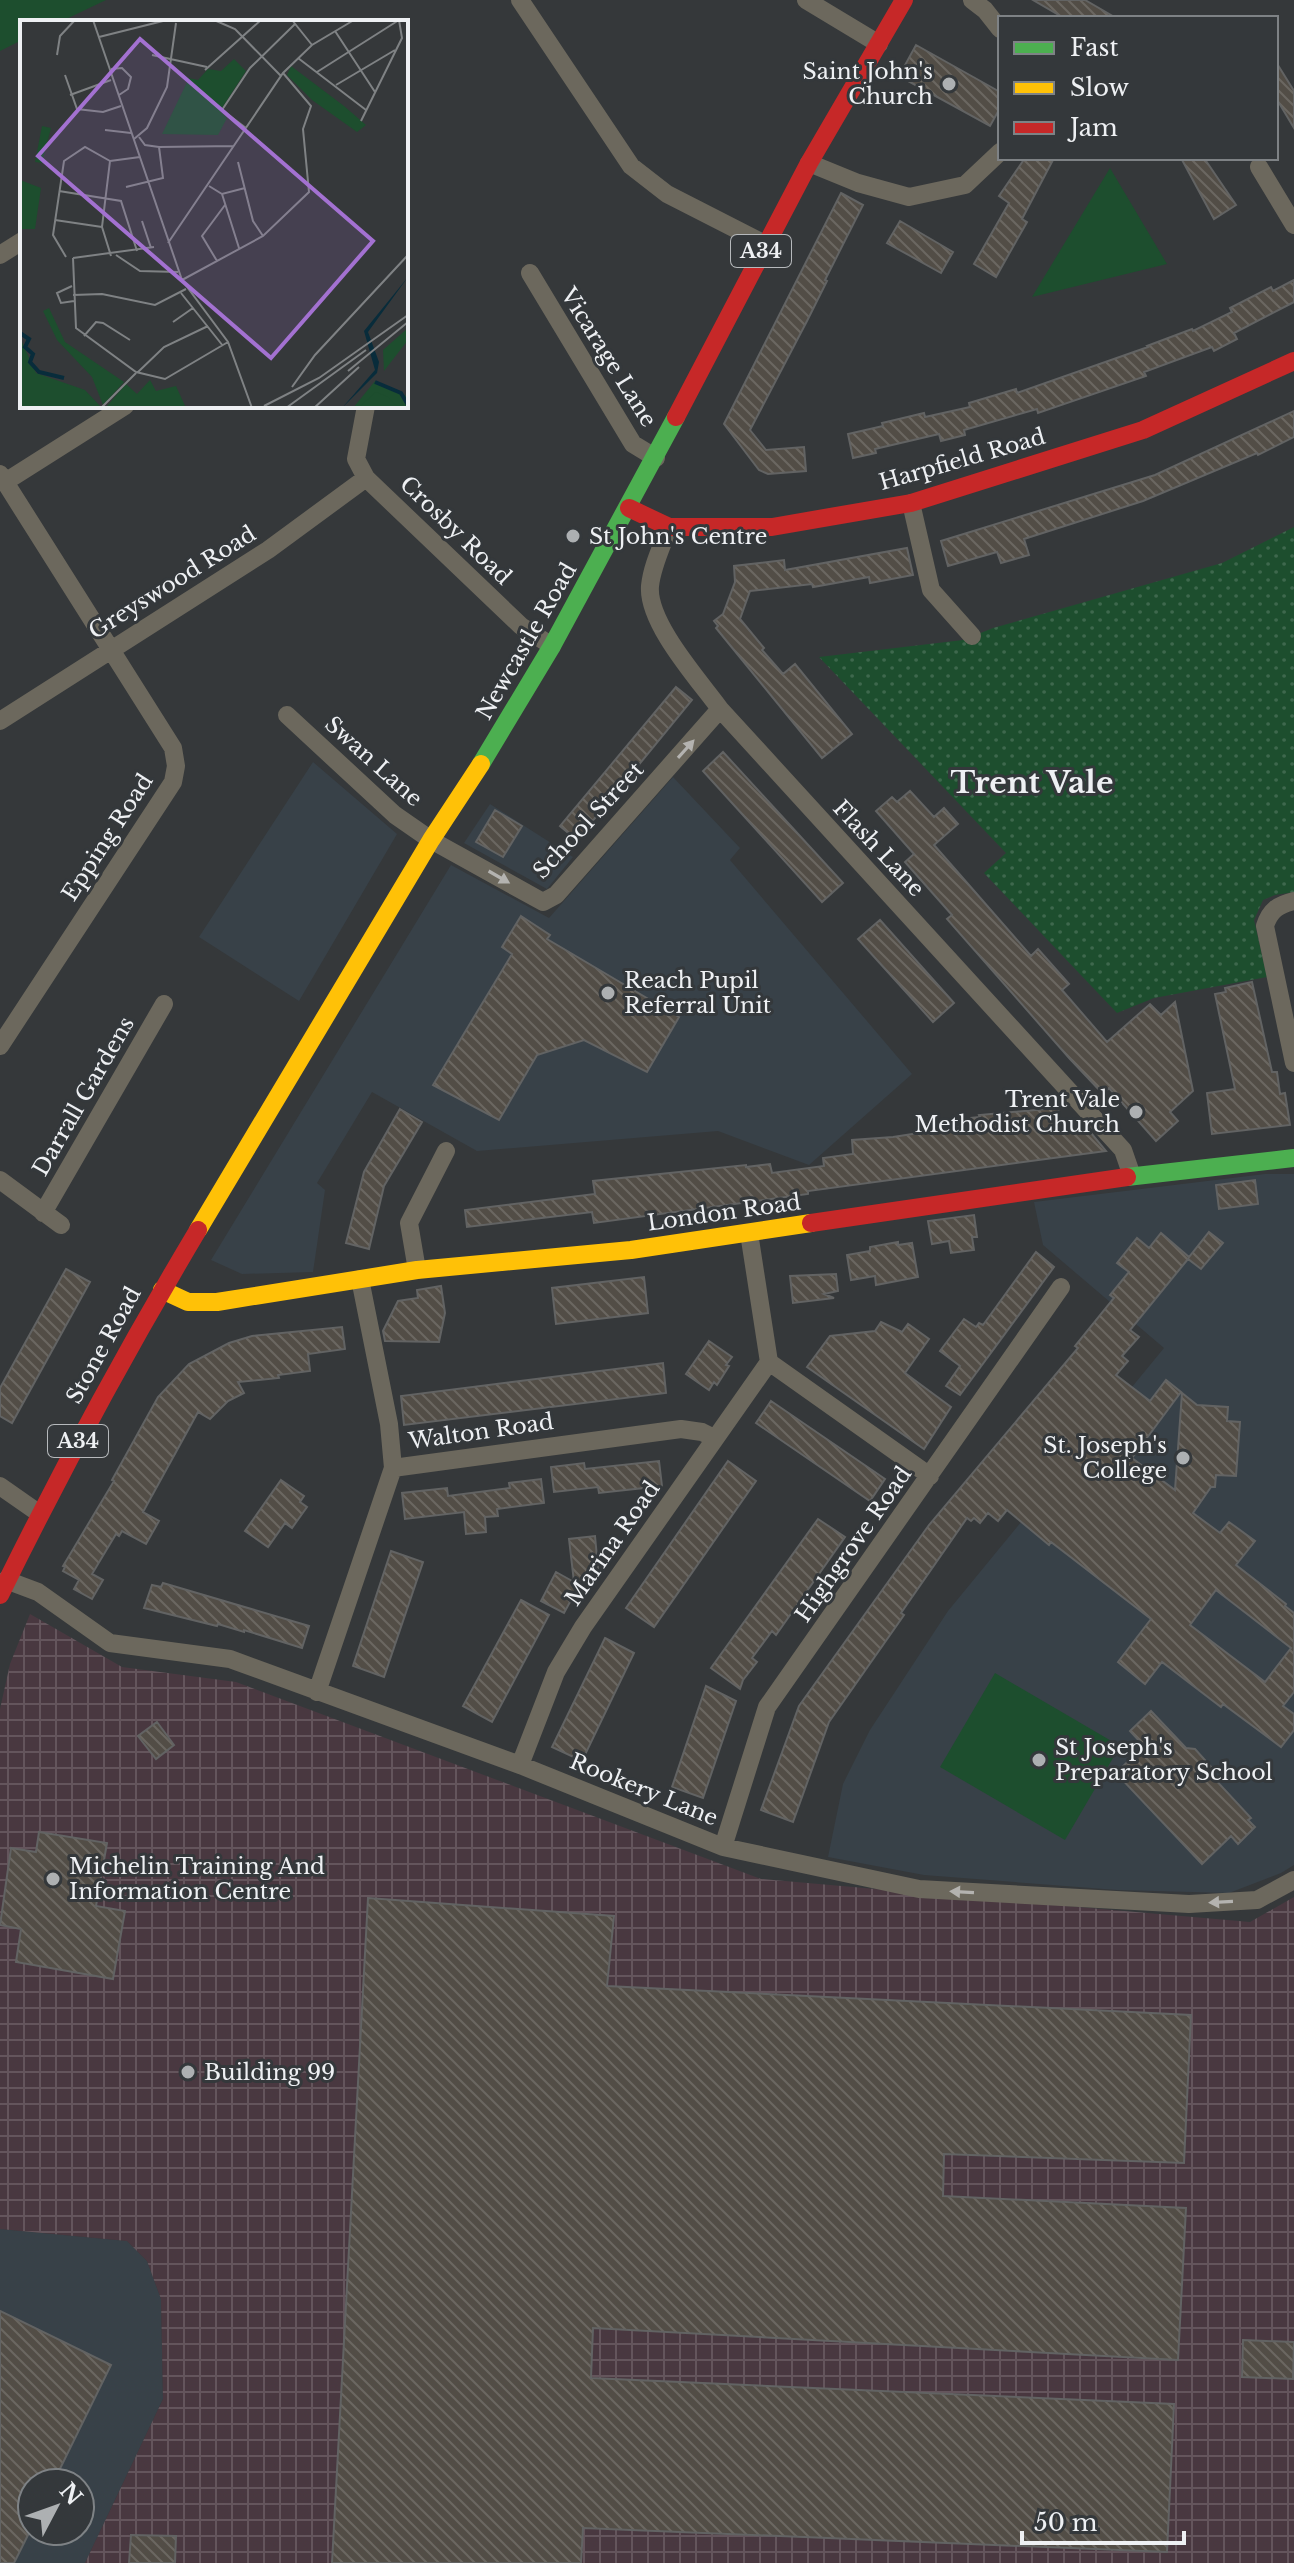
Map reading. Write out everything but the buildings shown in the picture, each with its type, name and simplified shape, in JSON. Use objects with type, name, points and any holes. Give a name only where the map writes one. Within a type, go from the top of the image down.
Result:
[{"type":"main road","name":"Newcastle Road","points":[[162,1290],[431,840],[502,731],[552,646],[656,458],[809,163],[904,0]]},
{"type":"main road","name":"Harpfield Road","points":[[629,508],[669,527],[772,527],[911,503],[1143,430],[1294,361]]},
{"type":"main road","name":"London Road","points":[[162,1290],[188,1302],[217,1302],[417,1270],[631,1250],[1132,1176],[1294,1158]]},
{"type":"main road","name":"Stone Road","points":[[3,1587],[162,1290]]},
{"type":"street","points":[[520,0],[631,166],[667,194],[765,244]]},
{"type":"street","points":[[806,0],[879,44]]},
{"type":"street","points":[[972,0],[998,26]]},
{"type":"street","points":[[809,163],[858,183],[909,197],[965,185],[998,154]]},
{"type":"street","points":[[1259,167],[1294,225]]},
{"type":"street","points":[[0,255],[20,242]]},
{"type":"street","name":"Vicarage Lane","points":[[530,273],[633,444],[656,458]]},
{"type":"street","points":[[3,478],[122,408]]},
{"type":"street","points":[[366,408],[356,459],[366,478]]},
{"type":"street","name":"Epping Road","points":[[0,1046],[173,782],[176,766],[173,748],[3,478]]},
{"type":"street","name":"Crosby Road","points":[[366,478],[521,626],[552,646]]},
{"type":"street","name":"Greyswood Road","points":[[0,721],[268,550],[366,478]]},
{"type":"street","points":[[911,503],[931,590],[972,636]]},
{"type":"street","name":"Flash Lane","points":[[669,527],[650,589],[653,608],[667,635],[720,709],[1123,1150],[1132,1176]]},
{"type":"street","name":"School Street","points":[[431,840],[543,902],[556,895],[720,709]]},
{"type":"street","name":"Swan Lane","points":[[287,715],[395,815],[431,840]]},
{"type":"street","points":[[1294,901],[1274,909],[1265,926],[1294,1063]]},
{"type":"street","name":"Darrall Gardens","points":[[43,1213],[164,1004]]},
{"type":"street","points":[[417,1270],[409,1223],[446,1151]]},
{"type":"street","points":[[0,1180],[61,1225]]},
{"type":"street","points":[[749,1233],[769,1362],[930,1476]]},
{"type":"street","points":[[360,1279],[389,1424],[393,1468]]},
{"type":"street","name":"Highgrove Road","points":[[723,1847],[767,1707],[1061,1287]]},
{"type":"street","name":"Marina Road","points":[[520,1765],[556,1672],[583,1627],[769,1362]]},
{"type":"street","name":"Walton Road","points":[[317,1692],[393,1468],[681,1429],[702,1432],[714,1438]]},
{"type":"street","points":[[0,1486],[40,1514]]},
{"type":"street","name":"Rookery Lane","points":[[3,1587],[38,1592],[110,1643],[230,1659],[520,1765],[723,1847],[919,1889],[1189,1904],[1257,1900],[1294,1880]]},
{"type":"shaded area","points":[[313,762],[397,834],[299,1001],[199,937]]},
{"type":"shaded area","name":"Reach Pupil Referral Unit","points":[[673,777],[740,848],[730,860],[912,1074],[809,1165],[718,1131],[477,1151],[372,1092],[317,1183],[325,1190],[313,1272],[242,1274],[211,1260],[451,865],[549,918]]},
{"type":"shaded area","points":[[490,804],[573,857],[547,889],[464,843]]},
{"type":"shaded area","name":"St. Joseph's College","points":[[1265,1174],[1294,1174],[1294,1865],[1229,1893],[1117,1890],[924,1875],[828,1857],[843,1784],[870,1730],[948,1611],[1164,1348],[1043,1245],[1034,1202]]},
{"type":"shaded area","points":[[30,1614],[122,1667],[236,1682],[761,1879],[1250,1922],[1294,1897],[1294,2563],[85,2563],[93,2547],[96,2547],[96,2540],[163,2399],[161,2299],[147,2261],[127,2241],[0,2229],[0,1709],[10,1664]]},
{"type":"shaded area","points":[[0,2229],[127,2241],[147,2261],[161,2299],[163,2399],[96,2540],[96,2467],[16,2467],[16,2547],[93,2547],[85,2563],[0,2563]]},
{"type":"green space","points":[[0,0],[106,0],[64,20],[20,20],[20,41],[0,51]]},
{"type":"green space","points":[[1110,168],[1167,264],[1032,297]]},
{"type":"green space","points":[[1294,527],[1294,892],[1263,900],[1254,920],[1267,977],[1154,998],[1117,1013],[984,873],[1006,853],[819,657],[963,640],[993,628],[1222,563]]},
{"type":"green space","points":[[995,1673],[1120,1746],[1065,1840],[940,1767]]},
{"type":"traffic: fast","points":[[481,764],[552,646],[676,417]]},
{"type":"traffic: fast","points":[[1127,1177],[1294,1158]]},
{"type":"traffic: slow","points":[[198,1230],[431,840],[481,764]]},
{"type":"traffic: slow","points":[[162,1290],[188,1302],[217,1302],[417,1270],[631,1250],[811,1223]]},
{"type":"traffic: jam","points":[[676,417],[809,163],[904,0]]},
{"type":"traffic: jam","points":[[629,508],[669,527],[772,527],[911,503],[1143,430],[1294,361]]},
{"type":"traffic: jam","points":[[811,1223],[1127,1177]]},
{"type":"traffic: jam","points":[[0,1595],[95,1411],[198,1230]]},
{"type":"place","name":"Saint John's Church","points":[[949,84]]},
{"type":"place","name":"St John's Centre","points":[[573,536]]},
{"type":"place","name":"Reach Pupil Referral Unit","points":[[608,993]]},
{"type":"place","name":"Trent Vale Methodist Church","points":[[1136,1112]]},
{"type":"place","name":"St. Joseph's College","points":[[1183,1458]]},
{"type":"place","name":"St Joseph's Preparatory School","points":[[1039,1760]]},
{"type":"place","name":"Michelin Training And Information Centre","points":[[53,1879]]},
{"type":"place","name":"Building 99","points":[[188,2072]]},
{"type":"district","name":"Trent Vale","points":[[1032,783]]}]
